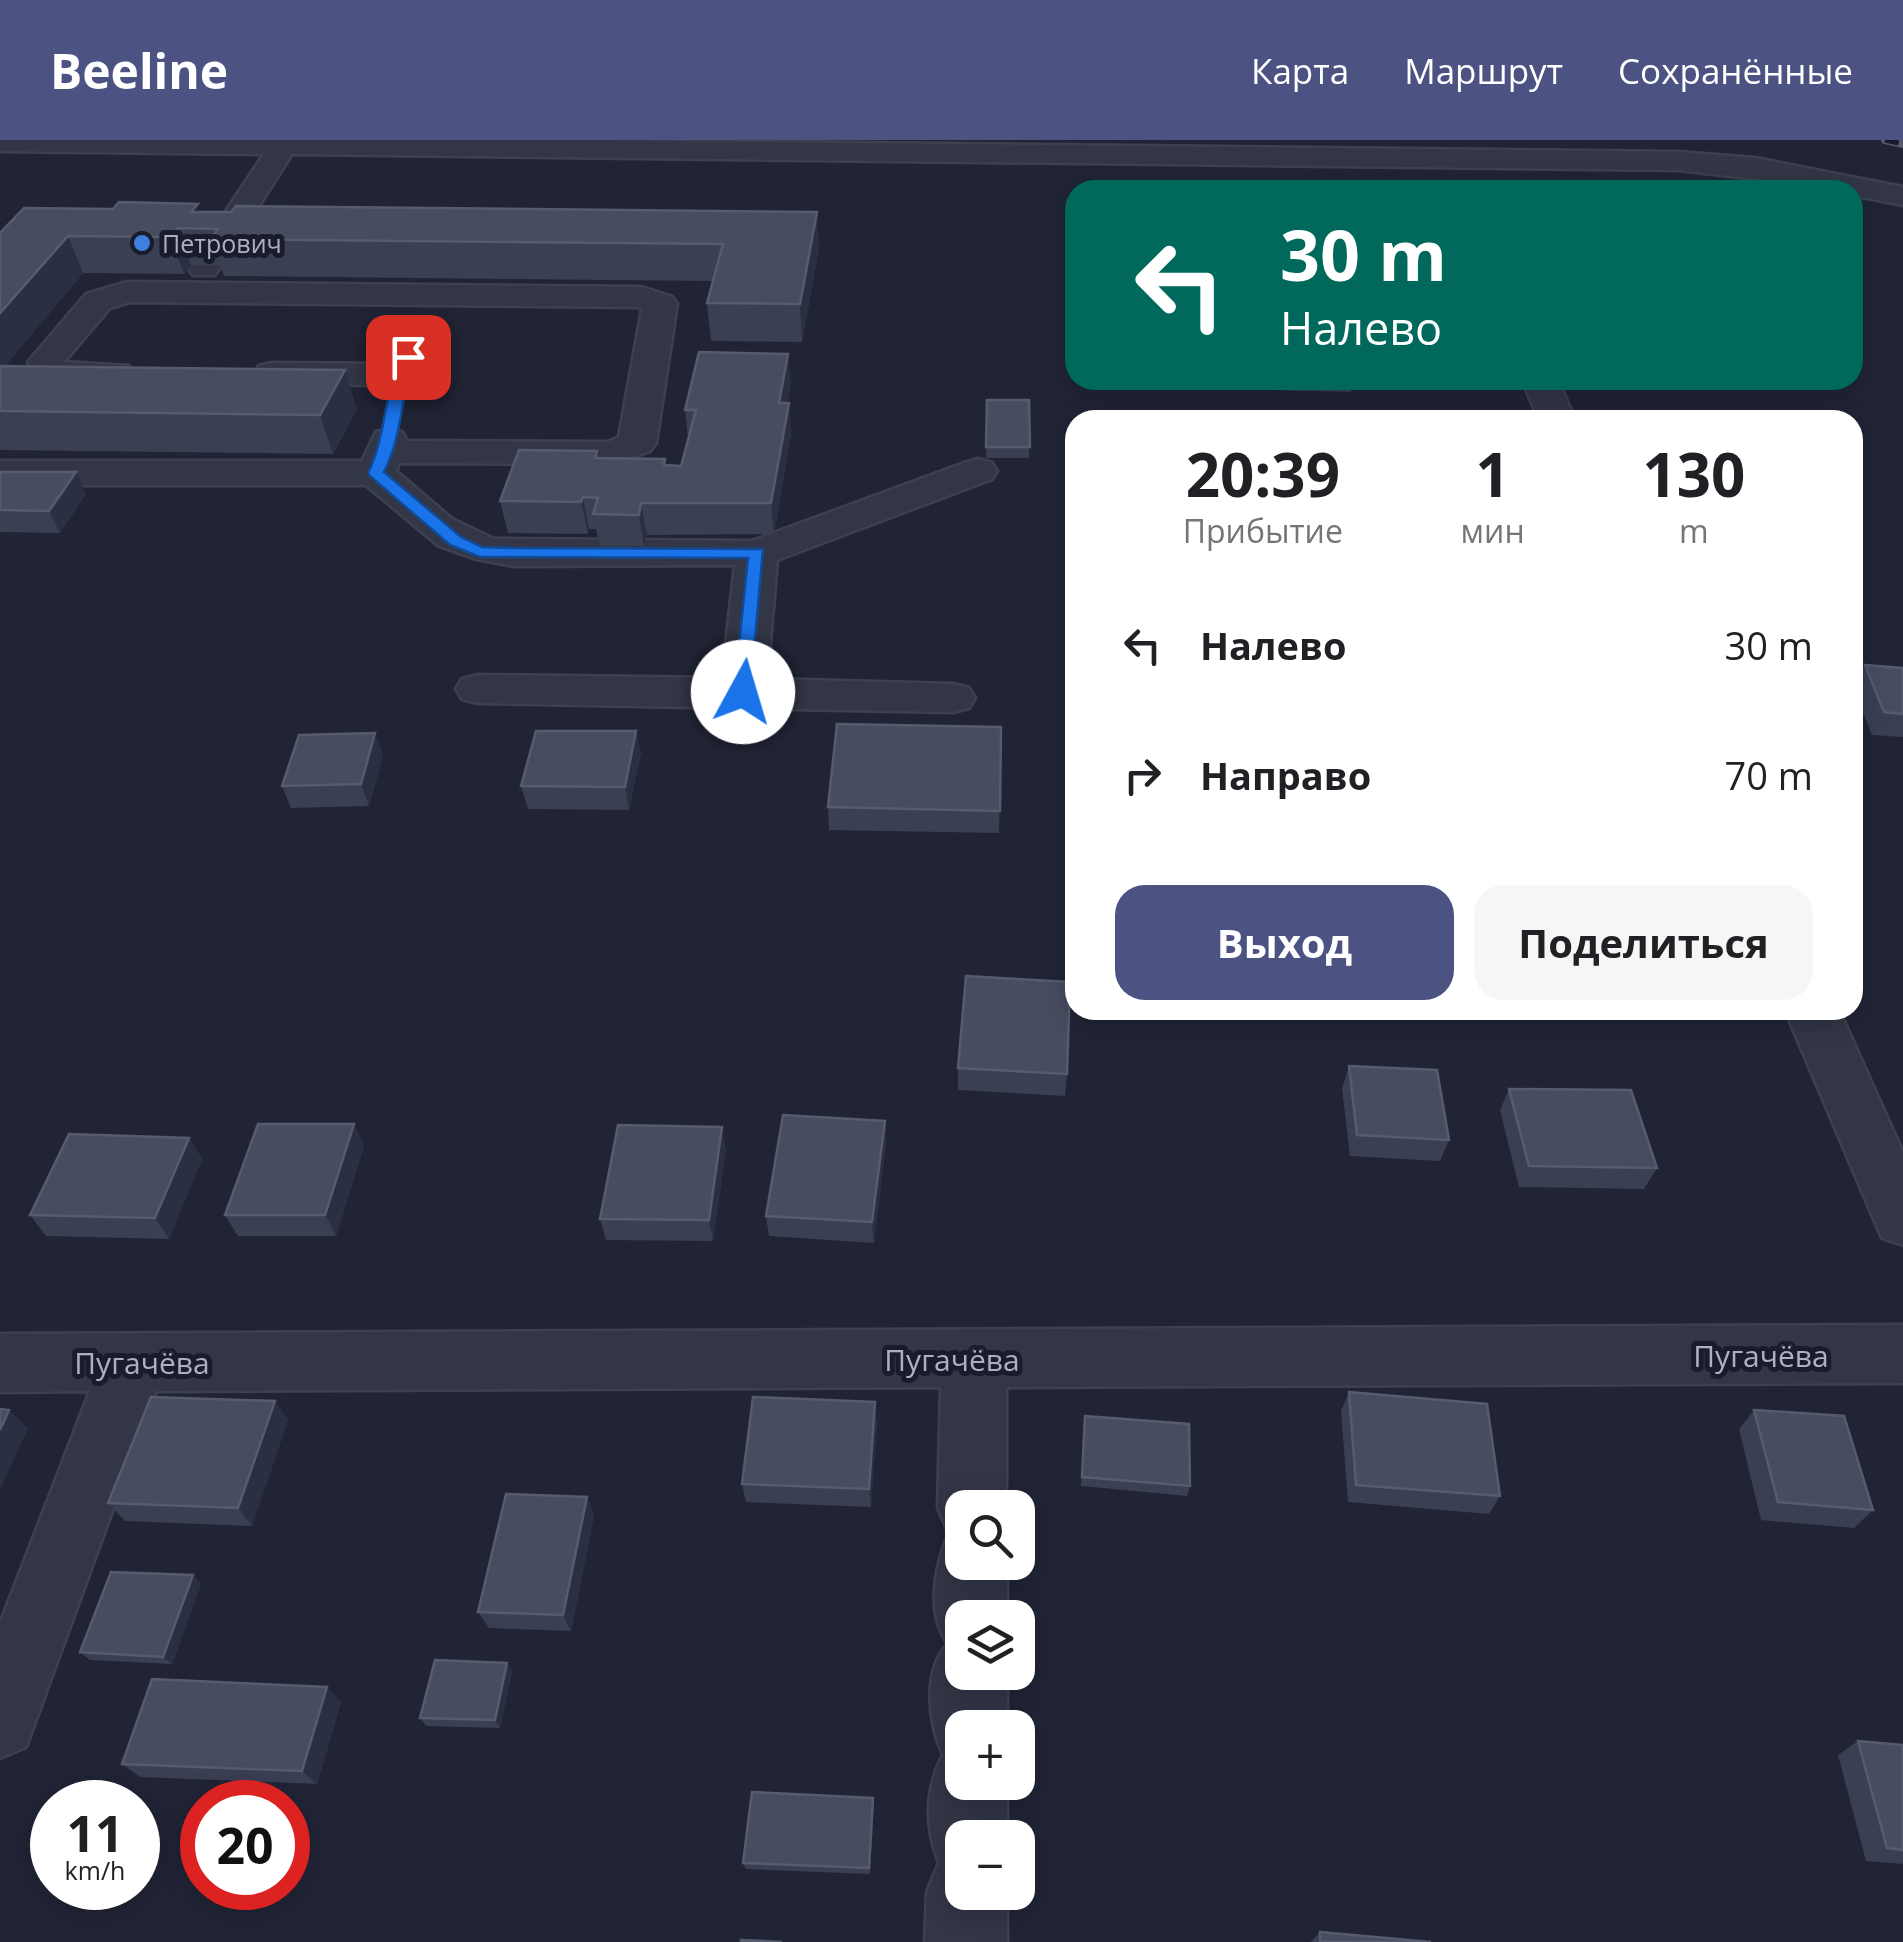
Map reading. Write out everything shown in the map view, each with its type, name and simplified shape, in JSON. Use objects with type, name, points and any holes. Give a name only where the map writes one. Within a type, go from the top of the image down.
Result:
[{"type":"street","points":[[1554,158],[1616,140]]},
{"type":"street","points":[[0,142],[1554,158],[1755,167],[1821,180]]},
{"type":"street","points":[[188,292],[285,144]]},
{"type":"street","points":[[1443,156],[1454,180]]},
{"type":"street","points":[[1863,188],[1903,196]]},
{"type":"street","points":[[0,473],[614,454],[637,443],[660,304],[641,297],[127,292],[98,301],[46,362],[46,369],[58,374],[153,374]]},
{"type":"street","points":[[229,374],[405,366],[381,462]]},
{"type":"street","points":[[381,462],[456,541],[480,552],[757,553],[978,471]]},
{"type":"street","points":[[743,692],[757,553]]},
{"type":"street","points":[[478,689],[953,698]]},
{"type":"street","points":[[1816,1020],[1903,1220]]},
{"type":"street","name":"Пугачёва","points":[[0,1363],[1903,1354]]},
{"type":"street","points":[[972,1490],[974,1359]]},
{"type":"street","points":[[0,1721],[134,1362]]},
{"type":"street","points":[[966,1942],[967,1910]]},
{"type":"building","points":[[119,202],[198,204],[191,212],[231,212],[236,206],[817,212],[800,304],[707,303],[723,244],[211,239],[218,229],[178,228],[171,237],[68,236],[0,313],[0,233],[24,208],[113,209]]},
{"type":"building","points":[[699,352],[788,354],[779,403],[789,403],[771,503],[641,503],[639,515],[593,514],[598,498],[583,497],[581,502],[500,501],[519,450],[597,451],[595,458],[665,459],[664,465],[681,466],[696,410],[685,410]]},
{"type":"building","points":[[0,366],[345,370],[320,415],[0,411]]},
{"type":"building","points":[[987,400],[1029,400],[1030,447],[986,447]]},
{"type":"building","points":[[0,472],[76,472],[49,511],[0,510]]},
{"type":"building","points":[[1865,665],[1903,668],[1903,714],[1884,712]]},
{"type":"building","points":[[837,724],[1001,727],[1000,811],[828,807]]},
{"type":"building","points":[[536,731],[636,731],[625,787],[521,786]]},
{"type":"building","points":[[375,733],[361,784],[282,786],[299,735]]},
{"type":"building","points":[[966,976],[1065,982],[1067,1074],[958,1068]]},
{"type":"building","points":[[1349,1066],[1437,1070],[1449,1140],[1357,1135]]},
{"type":"building","points":[[1509,1089],[1631,1090],[1657,1168],[1529,1166]]},
{"type":"building","points":[[783,1115],[885,1121],[872,1222],[766,1216]]},
{"type":"building","points":[[258,1124],[354,1124],[325,1215],[225,1215]]},
{"type":"building","points":[[618,1125],[722,1127],[709,1220],[600,1219]]},
{"type":"building","points":[[69,1134],[189,1138],[155,1218],[30,1215]]},
{"type":"building","points":[[1349,1392],[1487,1404],[1500,1496],[1356,1485]]},
{"type":"building","points":[[151,1397],[275,1401],[238,1508],[108,1503]]},
{"type":"building","points":[[753,1397],[875,1402],[869,1489],[742,1484]]},
{"type":"building","points":[[0,1409],[9,1410],[0,1430]]},
{"type":"building","points":[[1754,1410],[1844,1416],[1873,1510],[1778,1502]]},
{"type":"building","points":[[1085,1416],[1189,1424],[1190,1486],[1082,1477]]},
{"type":"building","points":[[506,1494],[587,1497],[563,1615],[478,1612]]},
{"type":"building","points":[[111,1572],[193,1575],[163,1657],[80,1652]]},
{"type":"building","points":[[435,1660],[507,1663],[495,1720],[420,1718]]},
{"type":"building","points":[[152,1679],[327,1687],[302,1771],[122,1764]]},
{"type":"building","points":[[1858,1741],[1903,1745],[1903,1850],[1887,1848]]},
{"type":"building","points":[[752,1792],[873,1798],[869,1868],[743,1863]]},
{"type":"building","points":[[1320,1932],[1431,1942],[1320,1942]]},
{"type":"railway","points":[[1885,140],[1903,144]]},
{"type":"place","name":"Петрович","points":[[142,243]]},
{"type":"route","points":[[408,357],[387,452],[376,473],[456,541],[480,552],[514,554],[757,553],[743,692]]}]
